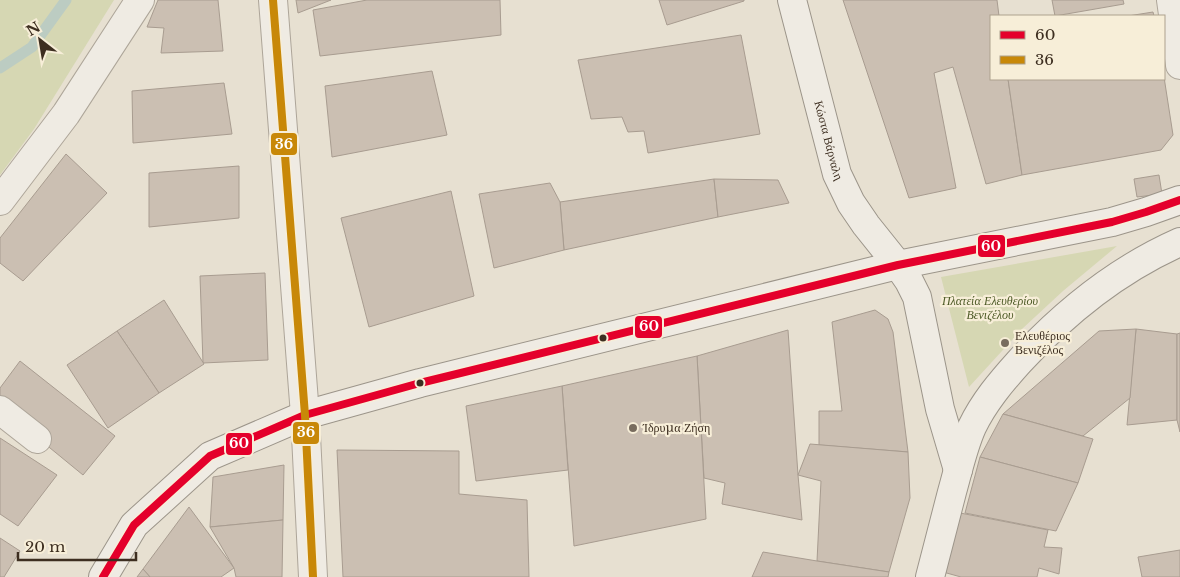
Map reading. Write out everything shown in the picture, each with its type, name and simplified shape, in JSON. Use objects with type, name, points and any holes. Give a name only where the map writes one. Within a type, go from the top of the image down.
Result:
[{"type":"main road","points":[[0,201],[66,114],[140,0]]},
{"type":"main road","points":[[273,0],[305,415],[312,577]]},
{"type":"main road","name":"Κώστα Βάρναλη","points":[[792,0],[837,174],[851,203],[898,265]]},
{"type":"main road","points":[[1171,0],[1180,66]]},
{"type":"main road","points":[[103,577],[134,525],[210,456],[305,415],[420,382],[898,265],[1112,222],[1180,200]]},
{"type":"main road","points":[[1112,222],[1180,227]]},
{"type":"main road","points":[[930,577],[958,470],[972,428],[988,398],[1043,335],[1112,280],[1180,242]]},
{"type":"main road","points":[[898,265],[917,297],[940,409],[958,470]]},
{"type":"main road","points":[[0,410],[37,439]]},
{"type":"green space","points":[[0,0],[114,0],[34,129],[0,175]]},
{"type":"green space","name":"Πλατεία Ελευθερίου Βενιζέλου","points":[[1117,246],[1063,291],[1022,329],[969,387],[941,277]]},
{"type":"building","points":[[158,0],[218,0],[223,51],[161,53],[164,28],[147,27]]},
{"type":"building","points":[[296,0],[331,0],[298,13]]},
{"type":"building","points":[[367,0],[500,0],[501,35],[320,56],[313,10]]},
{"type":"building","points":[[659,0],[744,0],[744,1],[667,25]]},
{"type":"building","points":[[843,0],[997,0],[999,15],[990,15],[990,80],[1008,80],[1022,175],[986,184],[953,67],[934,73],[956,188],[909,198]]},
{"type":"building","points":[[1052,0],[1123,0],[1124,4],[1061,15],[1055,15]]},
{"type":"building","points":[[1153,12],[1154,15],[1134,15]]},
{"type":"building","points":[[741,35],[760,134],[648,153],[644,131],[628,132],[622,117],[591,119],[578,60]]},
{"type":"building","points":[[432,71],[447,135],[332,157],[325,86]]},
{"type":"building","points":[[1008,80],[1164,80],[1173,135],[1161,150],[1022,175]]},
{"type":"building","points":[[224,83],[232,134],[133,143],[132,91]]},
{"type":"building","points":[[66,154],[107,193],[23,281],[0,263],[0,238]]},
{"type":"building","points":[[239,166],[239,218],[149,227],[149,173]]},
{"type":"building","points":[[1159,175],[1162,194],[1137,197],[1134,179]]},
{"type":"building","points":[[714,179],[718,217],[564,250],[560,202]]},
{"type":"building","points":[[714,179],[778,180],[789,203],[718,217]]},
{"type":"building","points":[[550,183],[560,202],[564,250],[494,268],[479,194]]},
{"type":"building","points":[[451,191],[474,296],[369,327],[341,218]]},
{"type":"building","points":[[265,273],[268,360],[203,363],[200,276]]},
{"type":"building","points":[[164,300],[204,364],[159,393],[117,331]]},
{"type":"building","points":[[875,310],[888,319],[893,332],[908,452],[819,445],[819,411],[842,411],[832,322]]},
{"type":"building","points":[[1136,329],[1177,334],[1177,420],[1127,425]]},
{"type":"building","points":[[1136,329],[1130,398],[1083,436],[1003,414],[1099,331]]},
{"type":"building","points":[[788,330],[802,520],[722,504],[725,483],[704,478],[697,356]]},
{"type":"building","points":[[117,331],[159,393],[108,428],[67,365]]},
{"type":"building","points":[[1180,333],[1180,432],[1177,420],[1177,334]]},
{"type":"building","name":"Ίδρυμα Ζήση","points":[[697,356],[706,519],[574,546],[562,386]]},
{"type":"building","points":[[20,361],[115,436],[83,475],[0,407],[0,388]]},
{"type":"building","points":[[562,386],[568,470],[476,481],[466,406]]},
{"type":"building","points":[[1003,414],[1093,439],[1078,483],[980,457]]},
{"type":"building","points":[[0,438],[57,475],[18,526],[0,514]]},
{"type":"building","points":[[810,444],[908,452],[910,498],[889,572],[817,561],[821,481],[798,475]]},
{"type":"building","points":[[337,450],[459,451],[459,494],[527,500],[529,577],[343,577]]},
{"type":"building","points":[[980,457],[1078,483],[1056,531],[965,513]]},
{"type":"building","points":[[284,465],[283,520],[210,527],[213,477]]},
{"type":"building","points":[[189,507],[234,568],[221,577],[150,577],[143,569]]},
{"type":"building","points":[[955,512],[1048,530],[1044,547],[1062,548],[1059,574],[1039,568],[1037,577],[961,577],[943,572]]},
{"type":"building","points":[[283,520],[282,577],[236,577],[234,568],[210,527]]},
{"type":"building","points":[[0,538],[20,551],[4,577],[0,577]]},
{"type":"building","points":[[1180,550],[1180,577],[1142,577],[1138,557]]},
{"type":"building","points":[[763,552],[889,572],[888,577],[752,577]]},
{"type":"building","points":[[143,569],[150,577],[137,577]]},
{"type":"waterway","points":[[0,68],[32,47],[66,0]]},
{"type":"transit line","name":"36","points":[[273,0],[305,415],[313,577]]},
{"type":"transit line","name":"60","points":[[103,577],[134,525],[210,456],[305,415],[420,383],[898,265],[1112,222],[1180,200]]},
{"type":"place","name":"Ελευθέριος Βενιζέλος","points":[[1005,343]]},
{"type":"place","name":"Ίδρυμα Ζήση","points":[[633,428]]}]
